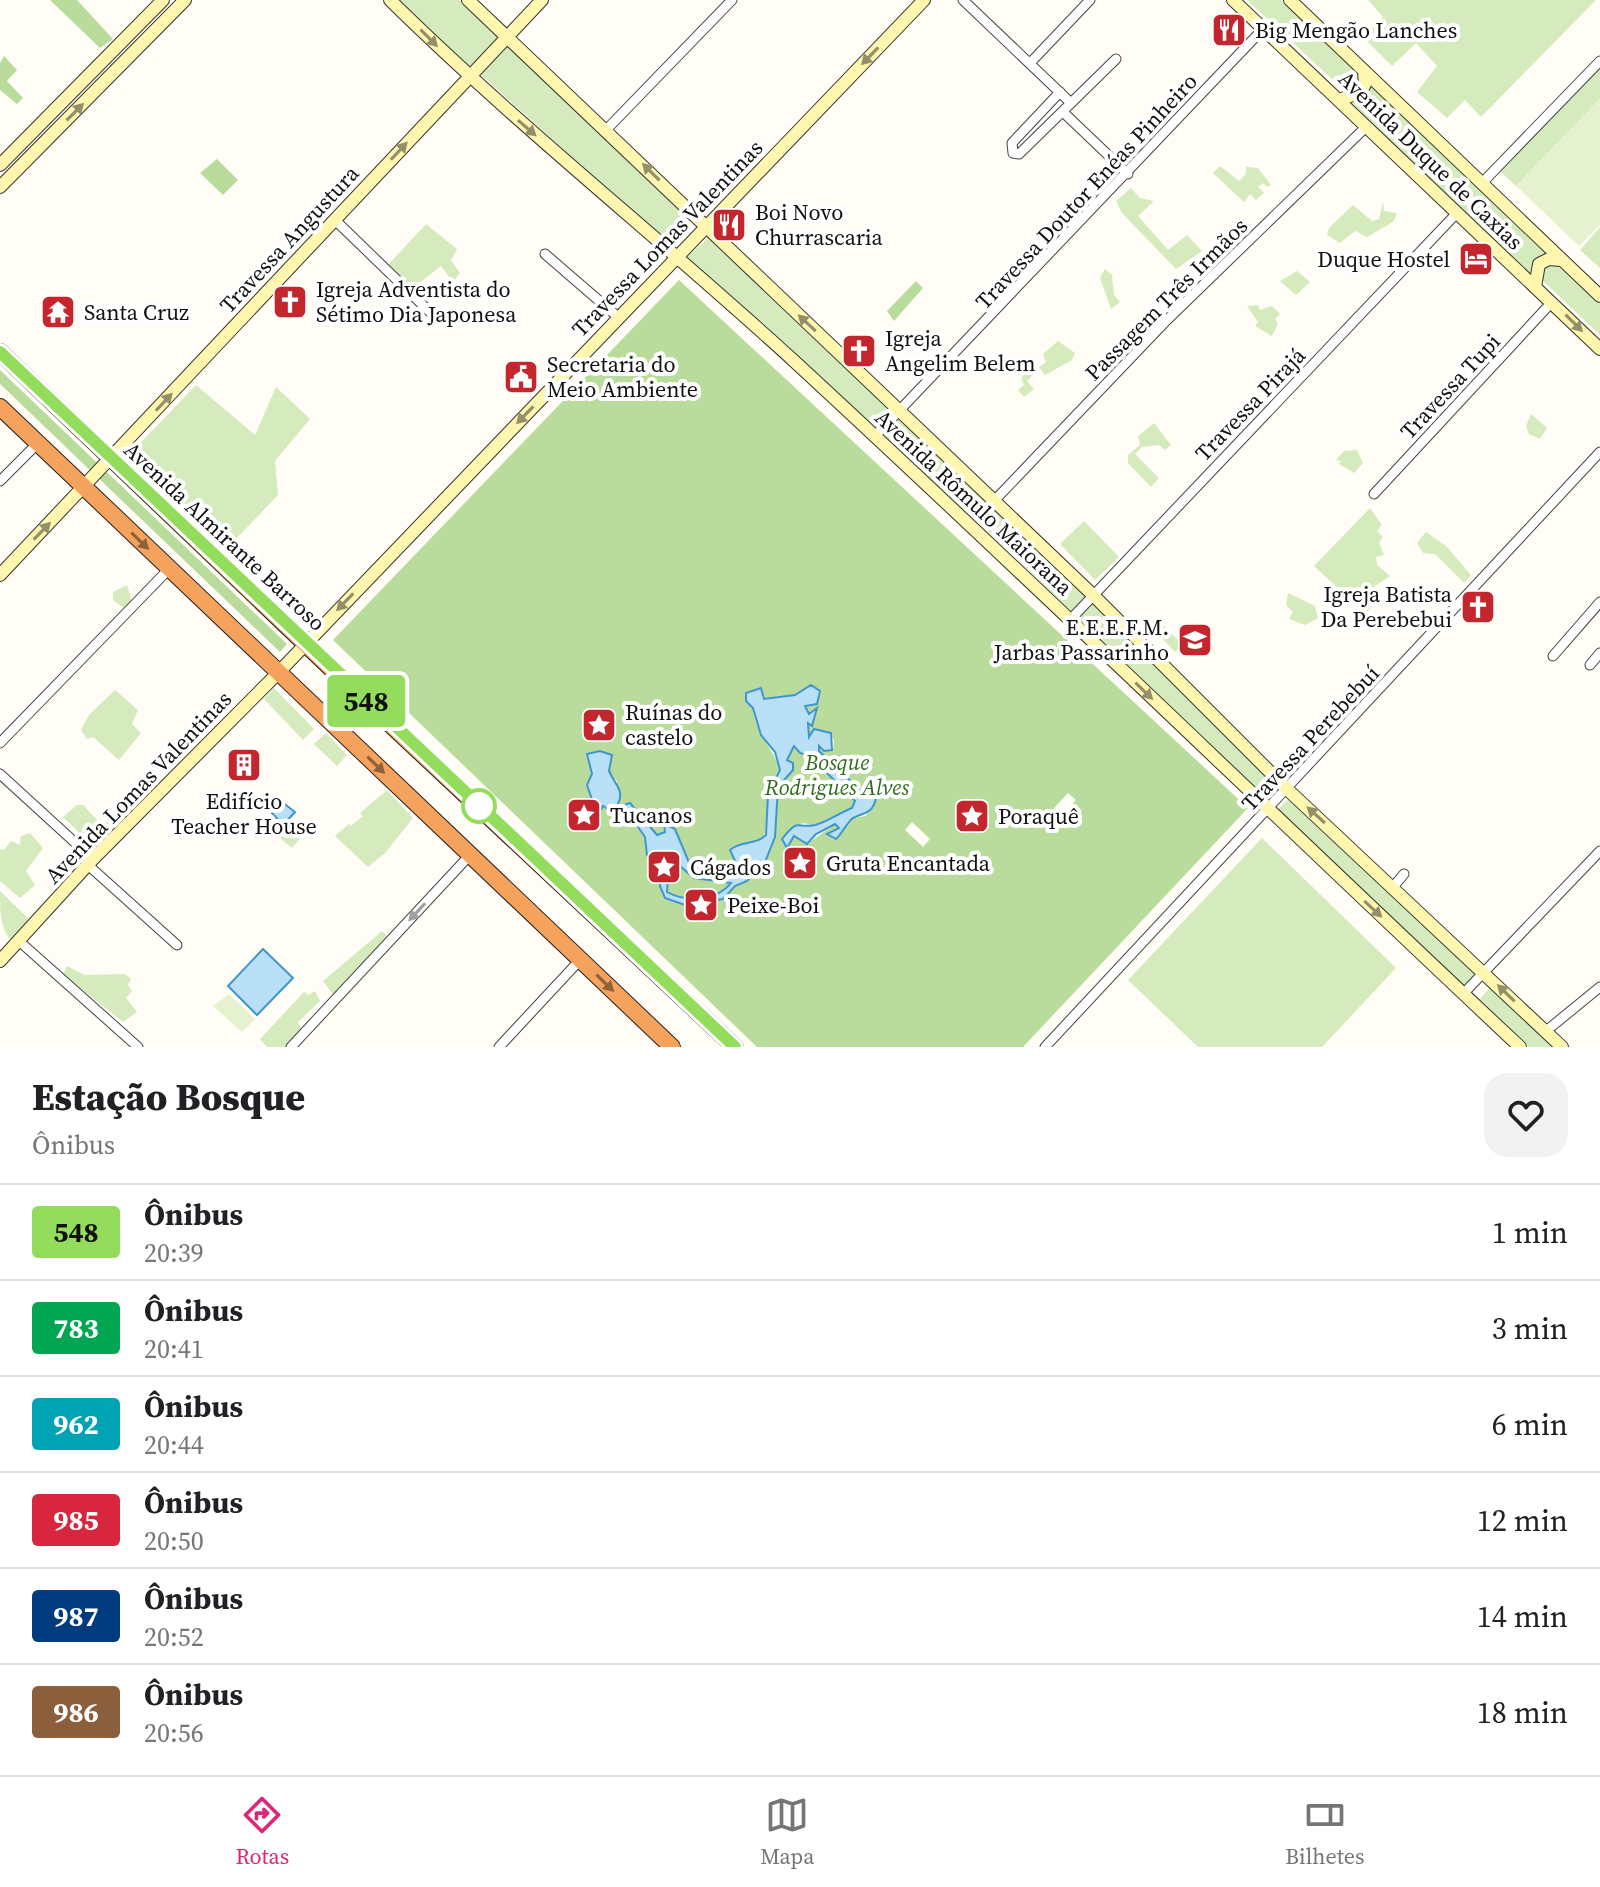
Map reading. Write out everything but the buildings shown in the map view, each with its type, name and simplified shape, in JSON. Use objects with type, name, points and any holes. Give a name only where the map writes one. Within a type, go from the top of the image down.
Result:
[{"type":"highway","name":"Avenida Almirante Barroso","points":[[0,352],[735,1047]]},
{"type":"highway","points":[[0,407],[580,960],[665,1045]]},
{"type":"street","points":[[0,165],[163,0]]},
{"type":"street","points":[[0,187],[185,0]]},
{"type":"street","name":"Avenida Rômulo Maiorana","points":[[390,0],[468,77],[875,436],[1520,1047]]},
{"type":"street","name":"Avenida Rômulo Maiorana","points":[[468,0],[607,129],[1093,595],[1288,790],[1562,1047]]},
{"type":"street","name":"Travessa Angustura","points":[[0,575],[542,0]]},
{"type":"street","points":[[607,129],[732,0]]},
{"type":"street","name":"Travessa Lomas Valentinas","points":[[306,643],[924,0]]},
{"type":"street","points":[[963,0],[1071,103]]},
{"type":"street","points":[[1031,62],[1090,0]]},
{"type":"street","name":"Avenida Duque de Caxias","points":[[1233,0],[1600,349]]},
{"type":"street","name":"Avenida Duque de Caxias","points":[[1292,1],[1600,296]]},
{"type":"street","name":"Travessa Doutor Enéas Pinheiro","points":[[875,436],[1263,29]]},
{"type":"street","points":[[1060,92],[1012,143],[1010,149],[1019,154],[1116,59]]},
{"type":"street","points":[[1483,182],[1600,61]]},
{"type":"street","points":[[1339,100],[1361,92],[1365,84],[1364,71]]},
{"type":"street","points":[[89,74],[100,87]]},
{"type":"street","points":[[1063,112],[1128,174]]},
{"type":"street","points":[[41,123],[52,134]]},
{"type":"street","name":"Passagem Três Irmãos","points":[[994,501],[1167,320],[1367,126]]},
{"type":"street","name":"Travessa Pirajá","points":[[1070,620],[1456,214]]},
{"type":"street","points":[[334,219],[432,314]]},
{"type":"street","points":[[545,254],[618,317]]},
{"type":"street","points":[[1535,287],[1539,264],[1549,259],[1561,260]]},
{"type":"street","name":"Travessa Tupi","points":[[1374,494],[1552,302]]},
{"type":"street","points":[[0,481],[38,443]]},
{"type":"street","name":"Travessa Perebebuí","points":[[1045,1047],[1600,452]]},
{"type":"street","points":[[0,743],[169,569]]},
{"type":"street","points":[[1553,656],[1600,602]]},
{"type":"street","name":"Avenida Lomas Valentinas","points":[[0,961],[91,862],[306,643]]},
{"type":"street","points":[[1590,665],[1600,653]]},
{"type":"street","points":[[0,774],[177,945]]},
{"type":"street","points":[[1463,994],[1600,851]]},
{"type":"street","points":[[291,1047],[470,855]]},
{"type":"street","points":[[1393,887],[1404,874]]},
{"type":"street","points":[[19,941],[138,1047]]},
{"type":"street","points":[[499,1047],[580,960]]},
{"type":"street","points":[[1546,1031],[1600,987]]},
{"type":"green space","points":[[50,0],[77,0],[113,39],[100,48]]},
{"type":"green space","points":[[400,0],[460,0],[498,37],[468,71]]},
{"type":"green space","points":[[1247,0],[1281,0],[1359,75],[1361,86],[1347,93]]},
{"type":"green space","points":[[1368,0],[1596,0],[1481,117],[1465,100],[1447,118],[1417,92],[1437,66],[1416,43],[1392,66],[1364,38],[1383,17]]},
{"type":"green space","points":[[506,45],[685,214],[661,238],[480,74]]},
{"type":"green space","points":[[4,56],[17,70],[7,81],[23,98],[17,104],[0,90],[0,63]]},
{"type":"green space","points":[[1600,67],[1600,99],[1516,186],[1500,171]]},
{"type":"green space","points":[[1370,83],[1549,255],[1532,265],[1530,276],[1351,102],[1360,97]]},
{"type":"green space","points":[[1600,99],[1600,225],[1579,246],[1516,186]]},
{"type":"green space","points":[[217,159],[238,180],[223,195],[200,173]]},
{"type":"green space","points":[[1220,166],[1239,181],[1246,174],[1246,167],[1258,168],[1271,185],[1267,187],[1263,183],[1258,187],[1264,193],[1256,200],[1250,194],[1244,202],[1213,173]]},
{"type":"green space","points":[[1131,188],[1140,198],[1154,201],[1138,216],[1168,250],[1187,235],[1202,251],[1176,269],[1122,213],[1116,201]]},
{"type":"green space","points":[[1383,202],[1384,211],[1397,213],[1393,222],[1367,237],[1355,231],[1340,243],[1327,235],[1329,228],[1353,205],[1372,221],[1379,219]]},
{"type":"green space","points":[[426,224],[457,249],[451,260],[460,273],[453,282],[441,266],[413,288],[388,265]]},
{"type":"green space","points":[[1600,227],[1600,268],[1580,250]]},
{"type":"green space","points":[[708,238],[990,502],[1283,789],[1268,805],[1002,544],[685,259]]},
{"type":"green space","points":[[1548,265],[1558,266],[1600,304],[1600,335],[1540,278],[1540,271]]},
{"type":"green space","points":[[1105,269],[1112,275],[1114,295],[1120,302],[1111,309],[1100,278]]},
{"type":"green space","points":[[1297,271],[1310,282],[1296,295],[1280,281]]},
{"type":"green space","name":"Bosque Rodrigues Alves","points":[[679,280],[1248,808],[1023,1047],[757,1047],[333,640]],"holes":[[[802,690],[811,704],[806,704],[807,712],[817,712],[807,723],[809,737],[812,731],[831,735],[833,750],[819,746],[819,752],[865,795],[873,796],[874,807],[865,816],[853,818],[836,839],[832,839],[839,827],[835,824],[807,844],[797,835],[792,839],[802,823],[815,825],[852,808],[855,800],[810,756],[794,746],[787,760],[786,779],[776,798],[771,846],[761,868],[724,896],[709,901],[703,914],[674,900],[660,886],[661,874],[647,855],[645,837],[627,811],[614,813],[594,801],[589,792],[592,774],[587,754],[617,781],[616,808],[636,810],[657,835],[663,835],[666,824],[675,829],[693,872],[701,875],[742,874],[737,861],[744,845],[761,839],[765,832],[771,787],[780,770],[757,725],[753,708],[762,696],[763,699],[795,695]],[[1068,793],[1076,800],[1052,825],[1045,818]],[[912,822],[930,839],[923,847],[905,830]]]},
{"type":"green space","points":[[916,281],[923,288],[894,321],[887,311]]},
{"type":"green space","points":[[1258,305],[1260,310],[1272,306],[1280,314],[1275,319],[1278,324],[1272,336],[1255,326],[1258,322],[1247,306]]},
{"type":"green space","points":[[1058,341],[1075,353],[1072,360],[1045,375],[1039,367],[1046,362],[1043,354]]},
{"type":"green space","points":[[1030,360],[1037,371],[1027,381],[1034,389],[1024,397],[1018,390],[1024,385],[1021,378],[1028,371],[1024,367]]},
{"type":"green space","points":[[0,370],[287,644],[280,652],[0,384]]},
{"type":"green space","points":[[196,385],[255,435],[276,387],[310,419],[275,461],[278,495],[231,544],[128,456]]},
{"type":"green space","points":[[1531,414],[1547,428],[1540,439],[1529,434],[1526,426]]},
{"type":"green space","points":[[1154,423],[1171,445],[1165,450],[1159,445],[1142,447],[1135,454],[1159,478],[1151,487],[1128,463],[1128,455],[1140,445],[1138,436]]},
{"type":"green space","points":[[1357,450],[1363,463],[1354,473],[1336,460],[1344,451]]},
{"type":"green space","points":[[1370,508],[1382,525],[1377,531],[1383,537],[1379,542],[1384,555],[1376,557],[1377,565],[1390,576],[1365,593],[1374,603],[1366,614],[1314,566]]},
{"type":"green space","points":[[1084,521],[1119,557],[1095,580],[1060,544]]},
{"type":"green space","points":[[1426,532],[1446,546],[1471,575],[1464,583],[1435,554],[1423,553],[1417,543]]},
{"type":"green space","points":[[127,585],[132,601],[125,609],[113,600],[113,592]]},
{"type":"green space","points":[[1288,593],[1315,606],[1318,618],[1305,625],[1289,619],[1293,612],[1286,605]]},
{"type":"green space","points":[[1164,626],[1183,645],[1175,652],[1157,633]]},
{"type":"green space","points":[[274,688],[314,729],[303,740],[264,699]]},
{"type":"green space","points":[[115,690],[138,710],[132,724],[141,733],[119,760],[93,737],[87,739],[81,730],[89,715]]},
{"type":"green space","points":[[326,733],[347,755],[337,766],[314,744]]},
{"type":"green space","points":[[387,790],[413,818],[386,852],[368,867],[335,836],[363,816],[360,813]]},
{"type":"green space","points":[[1290,798],[1479,972],[1463,988],[1276,811]]},
{"type":"green space","points":[[77,805],[83,805],[98,821],[111,823],[105,829],[96,827],[85,838],[63,817]]},
{"type":"green space","points":[[292,819],[306,822],[308,829],[292,848],[281,839],[276,829]]},
{"type":"green space","points":[[30,833],[43,848],[26,871],[35,885],[20,898],[0,881],[0,849],[4,850],[11,841],[20,845],[21,836]]},
{"type":"green space","points":[[1262,838],[1396,968],[1322,1047],[1198,1047],[1128,980]]},
{"type":"green space","points":[[673,860],[693,874],[731,883],[718,893],[701,898],[667,892],[669,861]]},
{"type":"green space","points":[[0,891],[28,918],[27,926],[13,943],[3,926]]},
{"type":"green space","points":[[382,931],[389,938],[335,997],[323,981]]},
{"type":"green space","points":[[67,966],[85,975],[125,974],[131,979],[128,985],[132,991],[126,998],[137,1012],[123,1022],[63,974]]},
{"type":"green space","points":[[1491,986],[1556,1047],[1529,1047],[1480,999]]},
{"type":"green space","points":[[315,991],[320,1001],[298,1022],[302,1030],[287,1047],[267,1047],[260,1039],[304,992],[309,995]]},
{"type":"green space","points":[[229,994],[255,1019],[242,1032],[213,1006]]},
{"type":"water","points":[[811,685],[820,691],[817,704],[805,706],[809,714],[817,708],[812,726],[808,723],[809,737],[814,729],[831,733],[832,750],[824,751],[819,746],[819,751],[865,795],[876,798],[875,803],[868,812],[853,818],[836,839],[827,834],[839,828],[835,824],[816,834],[807,844],[794,836],[787,848],[782,839],[792,828],[824,822],[852,808],[855,801],[810,756],[800,753],[794,746],[787,760],[793,763],[793,770],[778,787],[775,837],[765,862],[747,881],[735,886],[723,899],[709,901],[703,914],[696,915],[688,906],[665,898],[660,886],[661,873],[647,855],[645,837],[627,811],[614,813],[603,806],[600,811],[595,808],[587,785],[592,774],[587,754],[600,751],[612,755],[609,771],[620,793],[616,808],[630,803],[657,835],[665,832],[664,824],[675,829],[693,872],[701,876],[741,874],[730,850],[766,835],[768,795],[780,770],[775,752],[761,735],[753,708],[746,701],[746,693],[761,688],[764,699],[795,695]],"holes":[[[673,860],[694,878],[731,883],[718,893],[700,898],[667,892],[669,861]]]},
{"type":"water","points":[[277,798],[295,812],[283,825],[270,811],[274,809],[270,804]]},
{"type":"water","points":[[263,949],[293,978],[257,1015],[228,986]]},
{"type":"bus line","name":"548","points":[[0,352],[360,696],[601,918],[735,1047]]},
{"type":"place","name":"Big Mengão Lanches","points":[[1229,30]]},
{"type":"place","name":"Boi Novo Churrascaria","points":[[729,225]]},
{"type":"place","name":"Duque Hostel","points":[[1476,259]]},
{"type":"place","name":"Igreja Adventista do Sétimo Dia Japonesa","points":[[290,302]]},
{"type":"place","name":"Santa Cruz","points":[[58,312]]},
{"type":"place","name":"Igreja Angelim Belem","points":[[859,351]]},
{"type":"place","name":"Secretaria do Meio Ambiente","points":[[521,377]]},
{"type":"place","name":"Igreja Batista Da Perebebui","points":[[1478,607]]},
{"type":"place","name":"E.E.E.F.M. Jarbas Passarinho","points":[[1195,640]]},
{"type":"place","name":"Ruínas do castelo","points":[[599,725]]},
{"type":"place","name":"Edifício Teacher House","points":[[244,765]]},
{"type":"place","name":"Tucanos","points":[[584,815]]},
{"type":"place","name":"Poraquê","points":[[972,816]]},
{"type":"place","name":"Gruta Encantada","points":[[800,863]]},
{"type":"place","name":"Cágados","points":[[664,867]]},
{"type":"place","name":"Peixe-Boi","points":[[701,905]]}]
